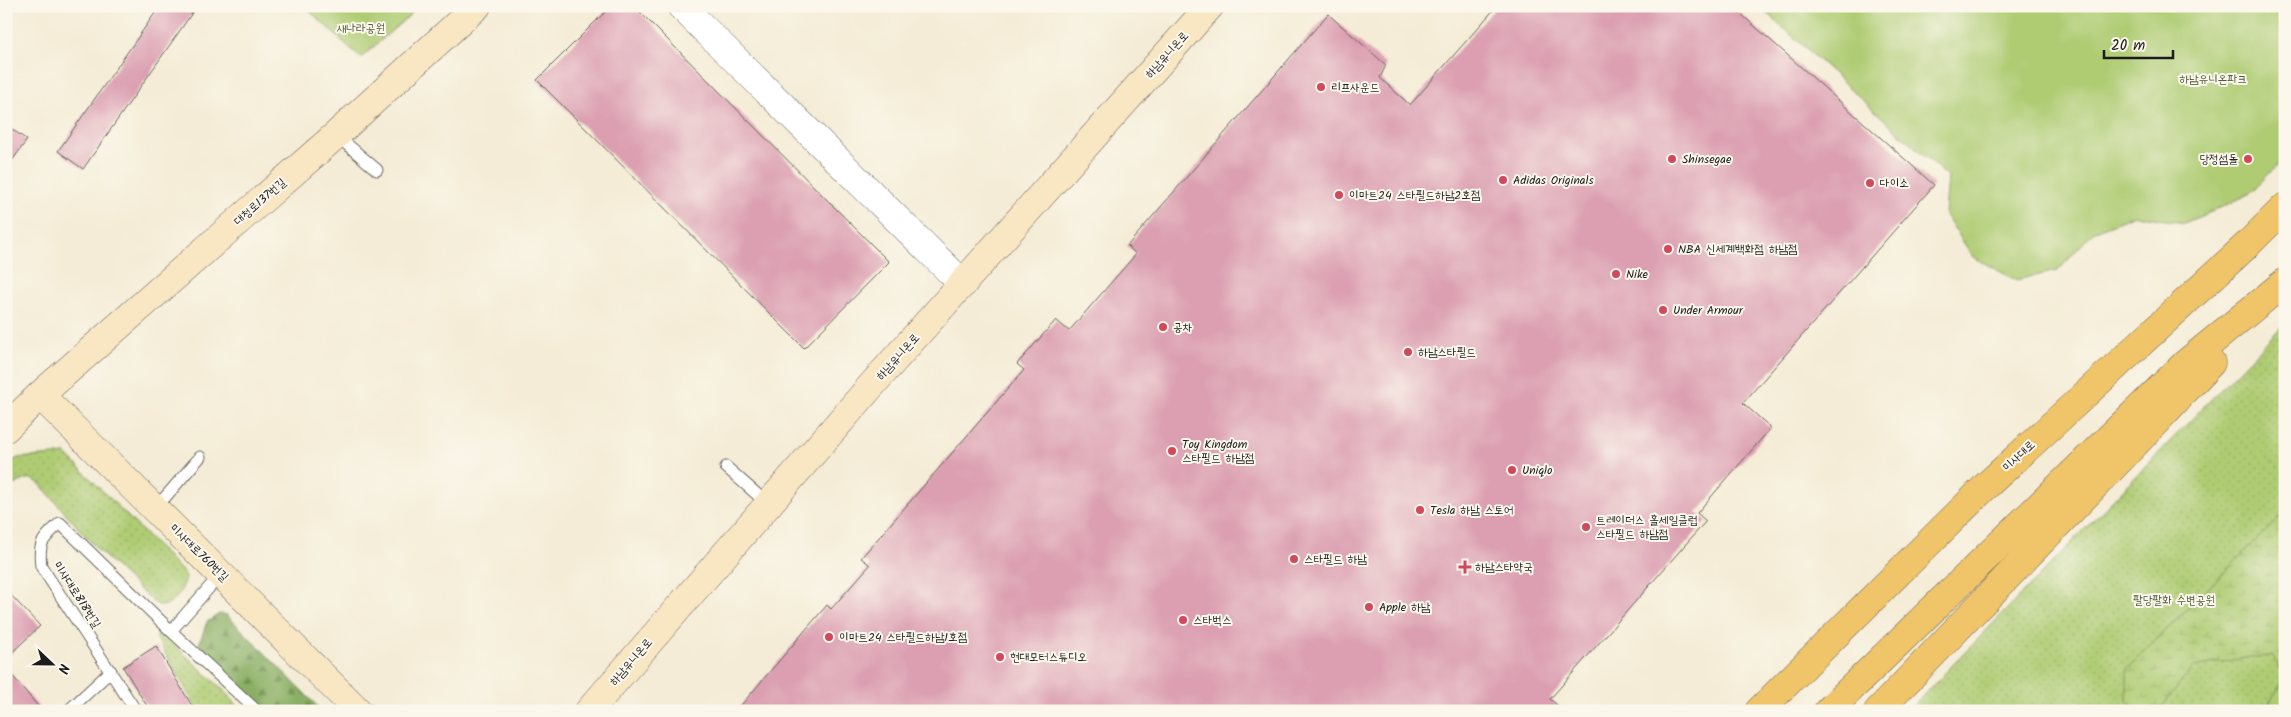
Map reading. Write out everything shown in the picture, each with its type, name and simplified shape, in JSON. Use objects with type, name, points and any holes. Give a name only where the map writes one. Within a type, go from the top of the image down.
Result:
[{"type":"main road","name":"대청로137번길","points":[[6,428],[40,395],[336,135],[477,6]]},
{"type":"main road","name":"하남유니온로","points":[[589,711],[768,504],[1210,6]]},
{"type":"main road","name":"미사대로","points":[[1759,711],[1985,487],[2285,207]]},
{"type":"main road","points":[[1828,711],[2186,363],[2285,283]]},
{"type":"main road","points":[[1878,711],[2138,441],[2285,283]]},
{"type":"main road","name":"대청로137번길","points":[[6,403],[40,395]]},
{"type":"main road","name":"미사대로760번길","points":[[40,395],[358,711]]},
{"type":"street","points":[[681,6],[963,284]]},
{"type":"lane","points":[[336,135],[377,170]]},
{"type":"lane","points":[[154,510],[200,457]]},
{"type":"lane","points":[[726,467],[768,504]]},
{"type":"lane","name":"미사대로818번길","points":[[136,711],[41,566],[39,548],[48,534],[60,523],[257,711]]},
{"type":"lane","points":[[171,631],[221,574]]},
{"type":"lane","points":[[68,711],[111,671]]},
{"type":"green space","name":"새나라공원","points":[[304,6],[420,6],[361,58]]},
{"type":"green space","name":"하남유니온파크","points":[[1759,6],[2285,6],[2285,158],[2249,194],[2218,209],[2184,223],[2135,215],[2093,232],[2058,271],[2016,280],[1973,257],[1945,214],[1948,177]]},
{"type":"green space","name":"팔당팔화 수변공원","points":[[2285,323],[2285,711],[1908,711]]},
{"type":"green space","points":[[66,454],[184,573],[186,577],[183,586],[178,596],[170,603],[161,606],[153,602],[96,548],[39,483],[29,478],[6,488],[6,465],[18,458]]},
{"type":"green space","points":[[2285,512],[2285,676],[2272,656],[2251,657],[2193,667],[2159,711],[2135,711],[2127,700],[2127,669]]},
{"type":"green space","points":[[219,614],[227,615],[322,711],[266,711],[199,644],[207,622]]},
{"type":"green space","points":[[161,633],[228,694],[240,711],[198,711],[156,637]]},
{"type":"green space","points":[[2285,678],[2285,711],[2268,711],[2269,703]]},
{"type":"building","points":[[160,6],[197,6],[83,169],[58,151]]},
{"type":"building","points":[[611,6],[634,6],[889,262],[804,348],[537,80]]},
{"type":"building","name":"하남스타필드","points":[[1497,6],[1732,6],[1934,185],[1743,403],[1771,428],[1697,513],[1706,521],[1550,699],[1564,711],[736,711],[827,605],[831,609],[870,565],[861,558],[1024,370],[1017,364],[1056,320],[1069,331],[1136,254],[1127,246],[1328,14],[1386,65],[1380,78],[1410,105]]},
{"type":"building","points":[[6,125],[27,140],[6,169]]},
{"type":"building","points":[[6,590],[40,626],[6,658]]},
{"type":"building","points":[[156,646],[195,711],[150,711],[123,667]]},
{"type":"building","points":[[6,668],[42,711],[6,711]]},
{"type":"place","name":"리프사운드","points":[[1321,87]]},
{"type":"place","name":"Shinsegae","points":[[1672,159]]},
{"type":"place","name":"당정섬돌","points":[[2248,159]]},
{"type":"place","name":"Adidas Originals","points":[[1503,180]]},
{"type":"place","name":"다이소","points":[[1870,183]]},
{"type":"place","name":"이마트24 스타필드하남2호점","points":[[1339,195]]},
{"type":"place","name":"NBA 신세계백화점 하남점","points":[[1668,249]]},
{"type":"place","name":"Nike","points":[[1616,274]]},
{"type":"place","name":"Under Armour","points":[[1663,310]]},
{"type":"place","name":"공차","points":[[1163,327]]},
{"type":"place","name":"하남스타필드","points":[[1408,352]]},
{"type":"place","name":"Toy Kingdom 스타필드 하남점","points":[[1172,451]]},
{"type":"place","name":"Uniqlo","points":[[1512,470]]},
{"type":"place","name":"Tesla 하남 스토어","points":[[1420,510]]},
{"type":"place","name":"트레이더스 홀세일클럽 스타필드 하남점","points":[[1586,527]]},
{"type":"place","name":"스타필드 하남","points":[[1294,559]]},
{"type":"place","name":"하남스타약국","points":[[1465,567]]},
{"type":"place","name":"Apple 하남","points":[[1369,607]]},
{"type":"place","name":"스타벅스","points":[[1183,620]]},
{"type":"place","name":"이마트24 스타필드하남1호점","points":[[829,637]]},
{"type":"place","name":"현대모터스튜디오","points":[[1000,657]]}]
